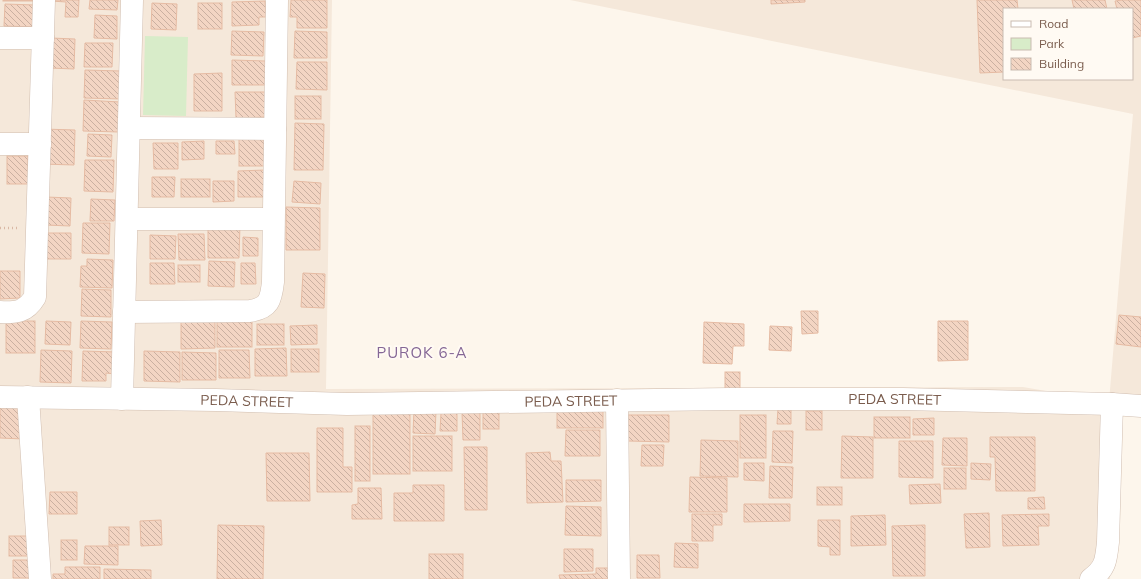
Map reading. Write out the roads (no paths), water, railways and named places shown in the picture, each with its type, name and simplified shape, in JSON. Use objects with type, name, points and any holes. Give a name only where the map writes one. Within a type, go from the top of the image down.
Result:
[{"type":"street","points":[[0,312],[13,312],[21,310],[30,305],[35,298],[44,0]]},
{"type":"street","points":[[122,399],[132,0]]},
{"type":"street","points":[[124,312],[250,311],[259,309],[267,303],[271,294],[273,282],[277,0]]},
{"type":"street","points":[[0,38],[43,38]]},
{"type":"street","points":[[129,128],[275,129]]},
{"type":"street","points":[[0,144],[40,144]]},
{"type":"street","points":[[127,219],[274,219]]},
{"type":"street","name":"PEDA STREET","points":[[0,397],[347,404],[617,400],[903,399],[1141,406]]},
{"type":"street","points":[[28,397],[40,579]]},
{"type":"street","points":[[617,400],[619,579]]},
{"type":"street","points":[[1091,579],[1099,573],[1106,560],[1108,542],[1112,404]]},
{"type":"district","name":"PUROK 6-A","points":[[422,352]]}]
